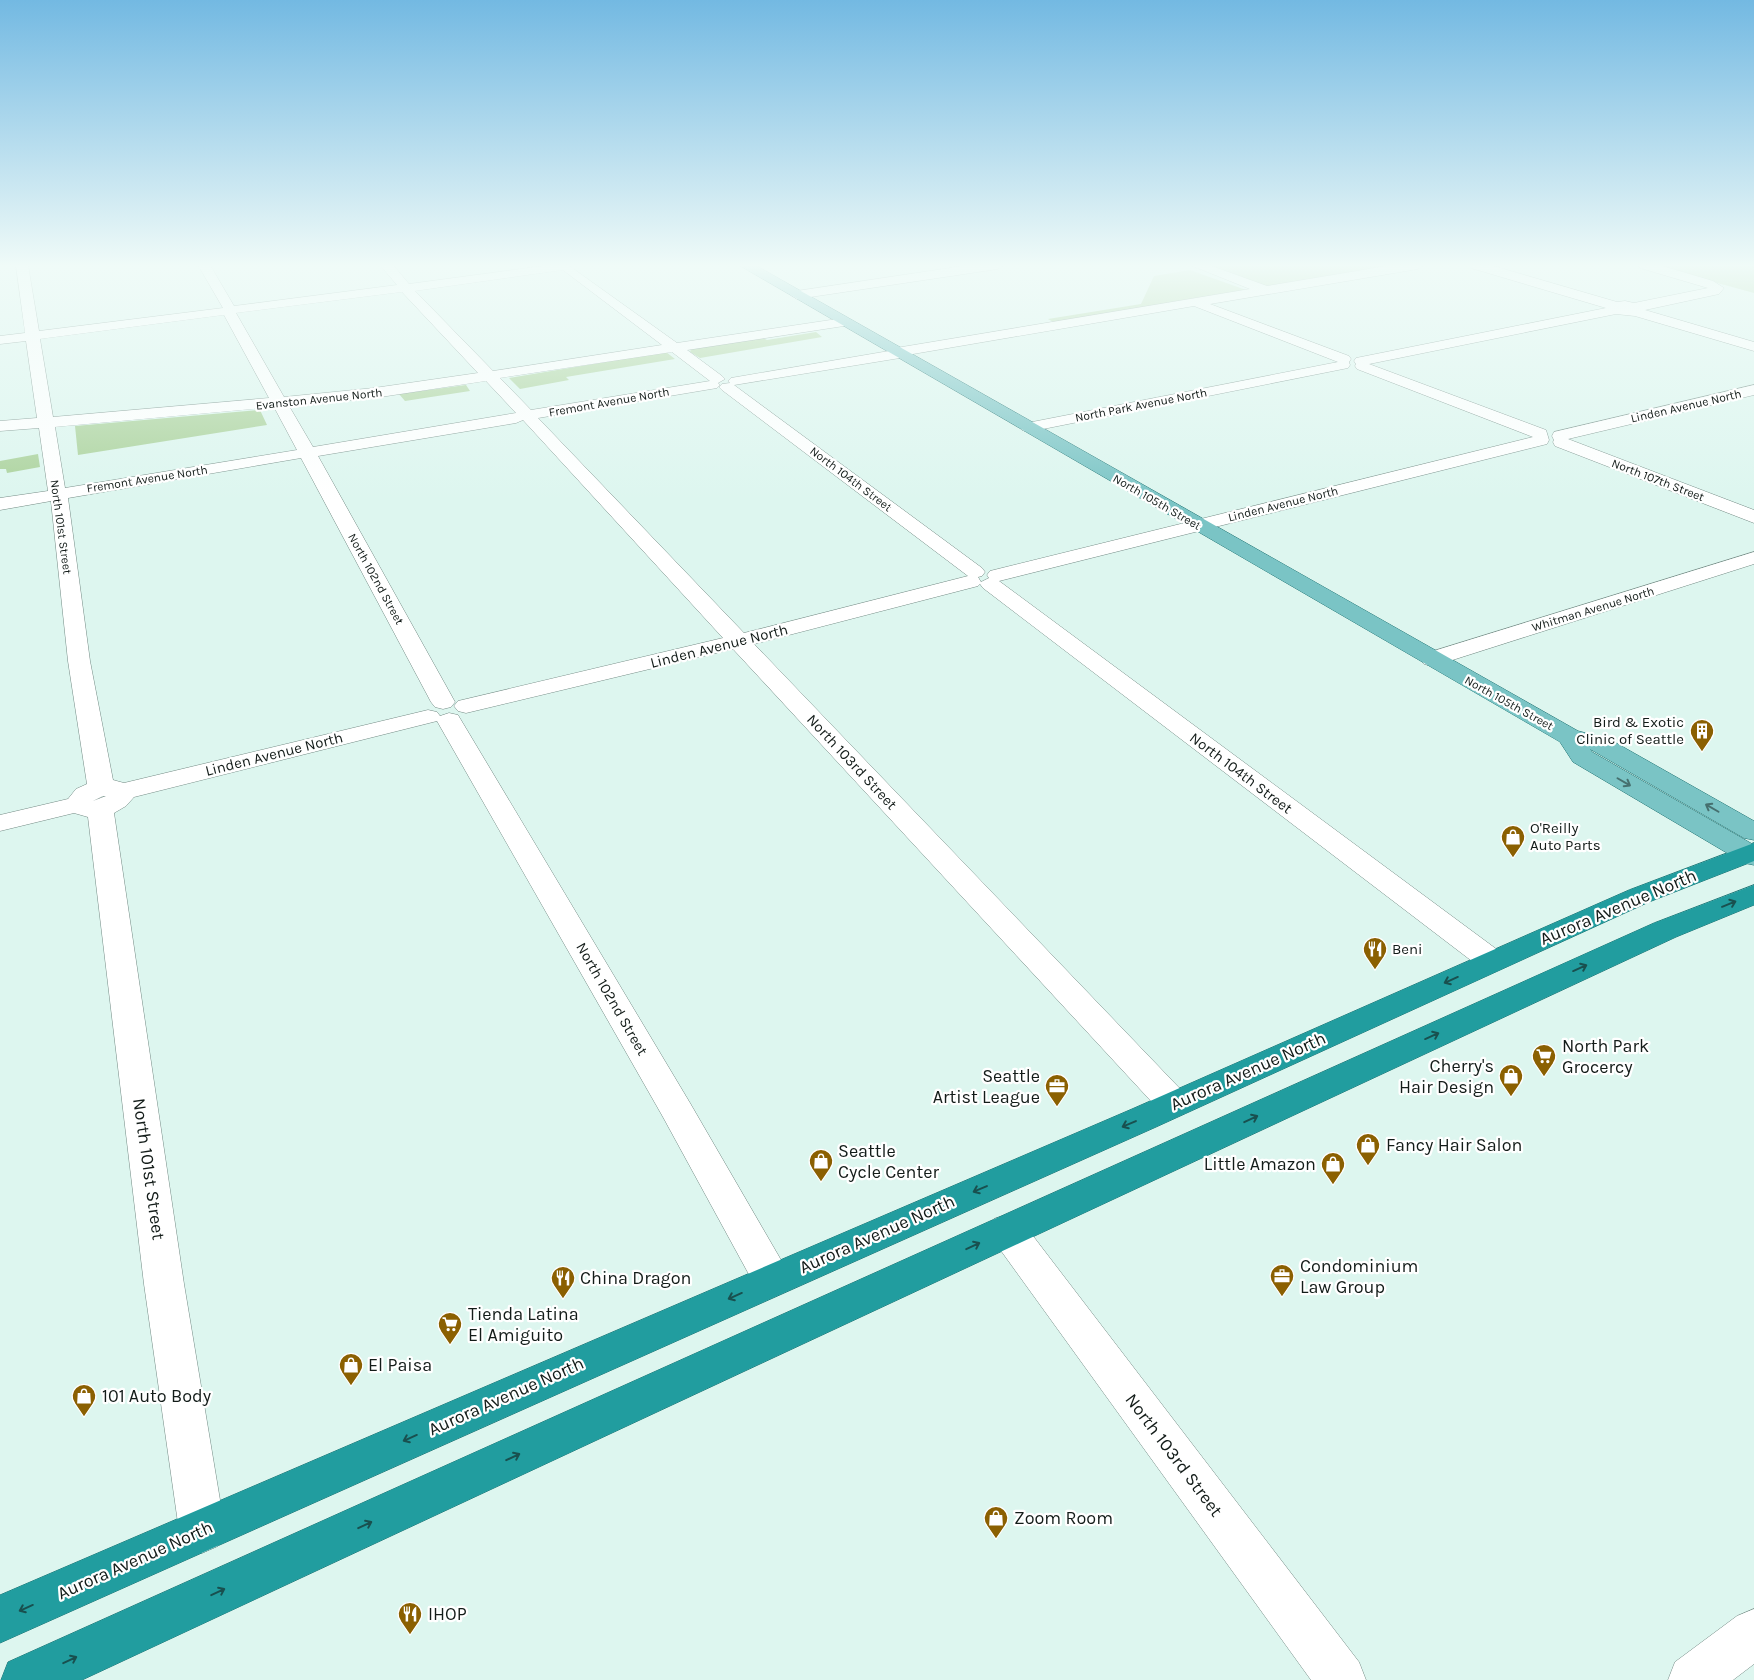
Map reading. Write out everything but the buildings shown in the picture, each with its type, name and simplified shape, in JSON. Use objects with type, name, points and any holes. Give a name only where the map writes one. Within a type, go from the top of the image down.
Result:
[{"type":"highway","name":"Aurora Avenue North","points":[[0,1619],[1174,1104],[1639,896],[1753,848]]},
{"type":"highway","points":[[26,1680],[1656,934],[1754,894]]},
{"type":"main road","name":"North 105th Street","points":[[881,343],[1570,737],[1582,757],[1753,848]]},
{"type":"street","name":"North 101st Street","points":[[35,343],[100,798],[164,1284],[202,1530]]},
{"type":"street","name":"North 102nd Street","points":[[248,343],[446,711],[678,1112],[772,1280]]},
{"type":"street","name":"North 103rd Street","points":[[457,343],[1174,1104]]},
{"type":"street","name":"North 104th Street","points":[[669,343],[1492,961]]},
{"type":"street","name":"Evanston Avenue North","points":[[0,426],[280,403],[374,393],[489,377],[698,343]]},
{"type":"street","name":"Fremont Avenue North","points":[[0,504],[954,343]]},
{"type":"street","points":[[1298,343],[1343,362],[1362,364],[1540,437],[1561,439]]},
{"type":"street","points":[[1362,364],[1455,343]]},
{"type":"street","name":"North Park Avenue North","points":[[1028,427],[1343,362]]},
{"type":"street","name":"Linden Avenue North","points":[[1561,439],[1754,390]]},
{"type":"street","name":"Linden Avenue North","points":[[0,823],[446,711],[739,641],[1540,437]]},
{"type":"street","name":"North 107th Street","points":[[1561,439],[1754,517]]},
{"type":"street","name":"Whitman Avenue North","points":[[1432,659],[1754,558]]},
{"type":"street","name":"North 103rd Street","points":[[1007,1230],[1342,1680]]},
{"type":"street","points":[[1692,1680],[1754,1633]]},
{"type":"green space","points":[[724,343],[785,343],[700,358],[690,352],[691,349]]},
{"type":"green space","points":[[666,352],[675,359],[566,377],[569,380],[520,389],[509,378]]},
{"type":"green space","points":[[466,385],[470,391],[405,401],[399,394]]},
{"type":"green space","points":[[260,410],[267,425],[78,455],[75,426]]},
{"type":"green space","points":[[38,454],[40,467],[7,473],[6,469],[0,469],[0,461]]},
{"type":"place","name":"Bird & Exotic Clinic of Seattle","points":[[1702,752]]},
{"type":"place","name":"O'Reilly Auto Parts","points":[[1513,858]]},
{"type":"place","name":"Beni","points":[[1375,970]]},
{"type":"place","name":"North Park Grocercy","points":[[1544,1077]]},
{"type":"place","name":"Cherry's Hair Design","points":[[1511,1097]]},
{"type":"place","name":"Seattle Artist League","points":[[1057,1107]]},
{"type":"place","name":"Fancy Hair Salon","points":[[1368,1166]]},
{"type":"place","name":"Seattle Cycle Center","points":[[821,1182]]},
{"type":"place","name":"Little Amazon","points":[[1333,1185]]},
{"type":"place","name":"Condominium Law Group","points":[[1282,1297]]},
{"type":"place","name":"China Dragon","points":[[563,1299]]},
{"type":"place","name":"Tienda Latina El Amiguito","points":[[450,1345]]},
{"type":"place","name":"El Paisa","points":[[351,1386]]},
{"type":"place","name":"101 Auto Body","points":[[84,1417]]},
{"type":"place","name":"Zoom Room","points":[[996,1539]]},
{"type":"place","name":"IHOP","points":[[410,1635]]}]
